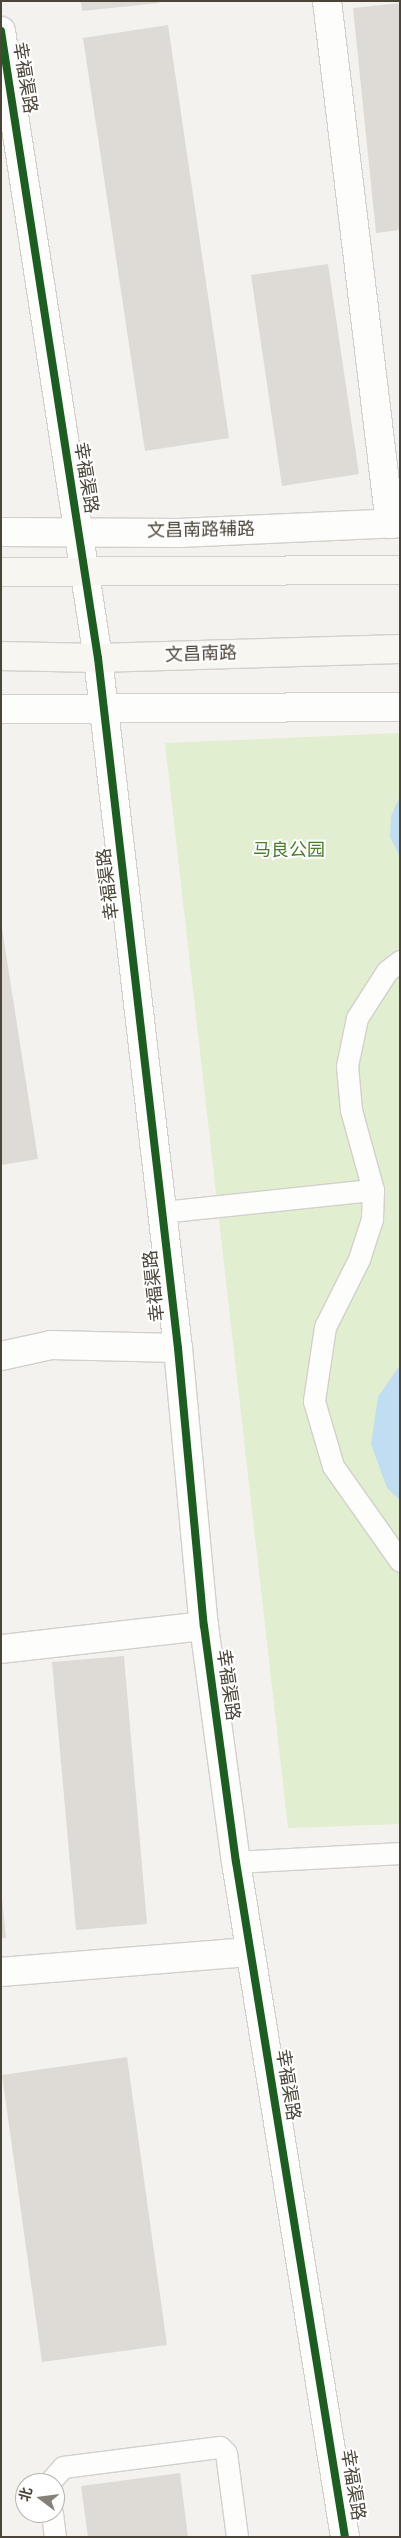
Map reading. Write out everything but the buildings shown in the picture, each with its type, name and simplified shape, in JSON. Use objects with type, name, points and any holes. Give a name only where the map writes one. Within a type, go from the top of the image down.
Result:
[{"type":"main road","points":[[1,572],[400,570]]},
{"type":"main road","name":"文昌南路","points":[[1,656],[98,658],[400,649]]},
{"type":"street","points":[[327,1],[395,523]]},
{"type":"street","name":"幸福渠路","points":[[1,31],[8,124],[98,658],[178,1348],[204,1626],[236,1862],[346,2537]]},
{"type":"street","name":"文昌南路辅路","points":[[1,532],[179,533],[395,523]]},
{"type":"street","points":[[1,708],[104,706],[400,707]]},
{"type":"street","points":[[1,1356],[51,1346],[178,1348]]},
{"type":"street","points":[[1,1649],[204,1626]]},
{"type":"street","points":[[1,1972],[250,1952]]},
{"type":"lane","points":[[400,961],[387,971],[357,1018],[347,1066],[351,1110],[373,1190],[372,1219],[360,1257],[325,1327],[314,1401],[332,1466],[400,1561]]},
{"type":"lane","points":[[162,1212],[373,1190]]},
{"type":"lane","points":[[236,1862],[400,1853]]},
{"type":"lane","points":[[58,2473],[63,2467],[220,2447],[226,2453],[237,2537]]},
{"type":"lane","points":[[53,2523],[55,2537]]},
{"type":"green space","name":"马良公园","points":[[400,733],[400,1824],[288,1828],[165,743]]},
{"type":"water","points":[[400,796],[400,857],[390,837],[391,816]]},
{"type":"water","points":[[400,1365],[400,1500],[387,1488],[371,1444],[378,1397]]},
{"type":"cycle path","points":[[1,31],[98,658],[178,1348],[204,1626],[236,1862],[345,2537]]}]
